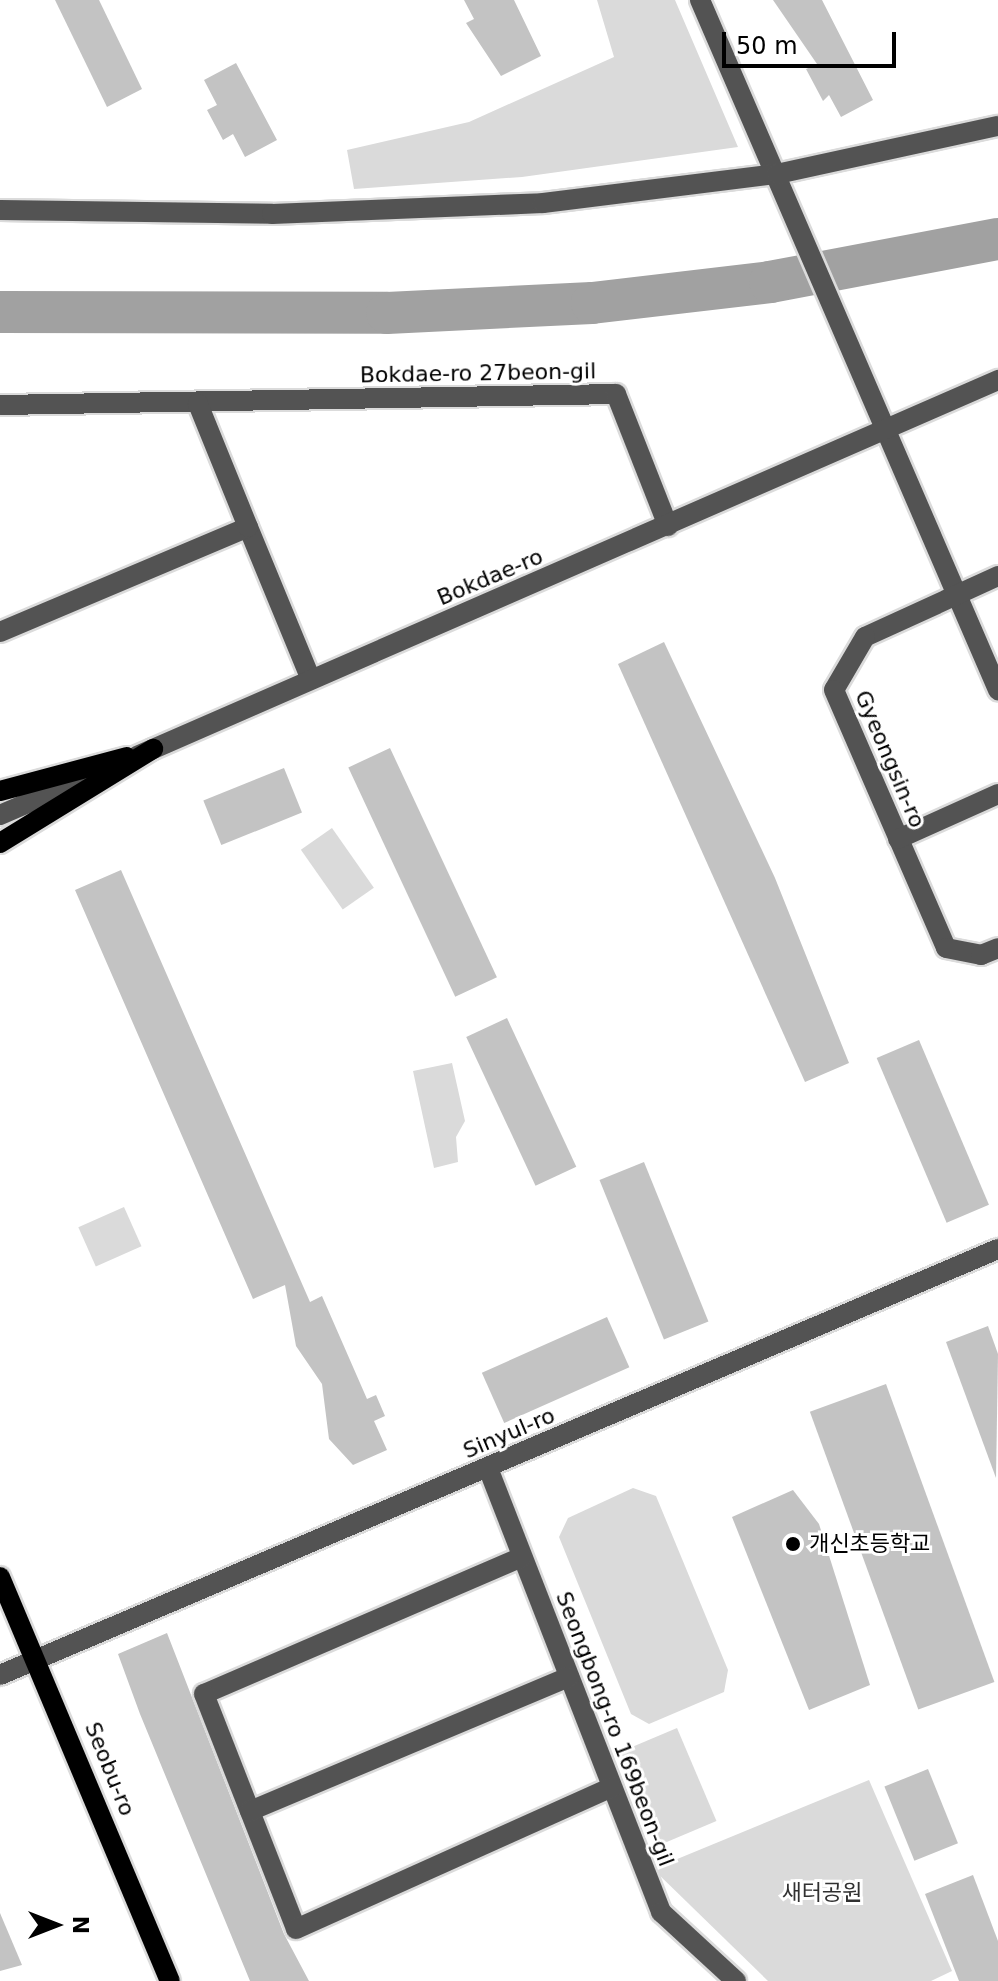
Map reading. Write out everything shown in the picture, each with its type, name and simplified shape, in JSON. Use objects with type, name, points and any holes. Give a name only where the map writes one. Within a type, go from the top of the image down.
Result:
[{"type":"main road","points":[[0,791],[153,749]]},
{"type":"main road","points":[[0,843],[153,749]]},
{"type":"main road","name":"Seobu-ro","points":[[0,1577],[38,1657],[170,1981]]},
{"type":"street","points":[[700,0],[998,690]]},
{"type":"street","points":[[0,210],[392,212],[543,203],[777,174],[998,126]]},
{"type":"street","name":"Bokdae-ro","points":[[0,815],[998,380]]},
{"type":"street","name":"Bokdae-ro 27beon-gil","points":[[198,404],[616,394],[668,526]]},
{"type":"street","points":[[0,405],[198,404],[311,680]]},
{"type":"street","points":[[0,632],[248,527]]},
{"type":"street","name":"Gyeongsin-ro","points":[[998,576],[865,637],[834,690],[946,948],[981,955],[998,948]]},
{"type":"street","points":[[898,839],[998,794]]},
{"type":"street","name":"Sinyul-ro","points":[[0,1675],[998,1249]]},
{"type":"street","name":"Seongbong-ro 169beon-gil","points":[[488,1468],[661,1912],[736,1981]]},
{"type":"street","points":[[522,1557],[204,1694],[296,1929],[612,1787]]},
{"type":"street","points":[[250,1811],[569,1677]]},
{"type":"green space","points":[[597,0],[675,0],[738,147],[522,177],[354,189],[347,150],[469,122],[614,57]]},
{"type":"green space","points":[[332,828],[374,888],[343,910],[301,850]]},
{"type":"green space","points":[[452,1063],[465,1121],[456,1137],[458,1162],[434,1168],[413,1071]]},
{"type":"green space","points":[[124,1207],[141,1246],[96,1267],[78,1227]]},
{"type":"green space","points":[[633,1488],[656,1496],[728,1670],[724,1692],[649,1724],[631,1714],[559,1537],[568,1518]]},
{"type":"green space","points":[[677,1728],[716,1821],[658,1846],[619,1753]]},
{"type":"green space","name":"새터공원","points":[[869,1780],[952,1971],[931,1981],[768,1981],[653,1869]]},
{"type":"building","points":[[55,0],[99,0],[142,89],[107,107]]},
{"type":"building","points":[[464,0],[514,0],[541,56],[501,76],[466,23],[474,19]]},
{"type":"building","points":[[773,0],[822,0],[873,100],[841,117],[829,95],[823,101],[806,69],[817,64]]},
{"type":"building","points":[[236,63],[277,140],[245,157],[233,134],[223,140],[207,110],[217,105],[204,80]]},
{"type":"building","points":[[664,642],[775,878],[849,1063],[805,1082],[618,664]]},
{"type":"building","points":[[390,748],[497,977],[455,997],[348,767]]},
{"type":"building","points":[[284,768],[302,813],[221,845],[203,801]]},
{"type":"building","points":[[121,870],[310,1302],[322,1296],[367,1399],[376,1395],[385,1416],[374,1421],[387,1450],[353,1465],[329,1439],[322,1384],[296,1346],[285,1285],[253,1299],[75,890]]},
{"type":"building","points":[[507,1018],[576,1167],[536,1186],[466,1037]]},
{"type":"building","points":[[919,1040],[989,1205],[947,1223],[877,1058]]},
{"type":"building","points":[[644,1162],[708,1321],[664,1339],[599,1180]]},
{"type":"building","points":[[607,1317],[629,1367],[504,1423],[482,1373]]},
{"type":"building","points":[[988,1326],[998,1354],[996,1478],[946,1342]]},
{"type":"building","points":[[886,1384],[994,1682],[918,1710],[810,1412]]},
{"type":"building","points":[[793,1490],[819,1524],[870,1685],[809,1710],[732,1517]]},
{"type":"building","points":[[167,1633],[284,1934],[309,1981],[250,1981],[140,1714],[118,1654]]},
{"type":"building","points":[[928,1769],[958,1843],[914,1861],[884,1787]]},
{"type":"building","points":[[973,1875],[998,1941],[998,1981],[959,1981],[925,1894]]},
{"type":"building","points":[[0,1913],[22,1965],[0,1971]]},
{"type":"waterway","points":[[0,312],[387,313],[592,303],[770,282],[998,239]]},
{"type":"place","name":"개신초등학교","points":[[793,1544]]}]
